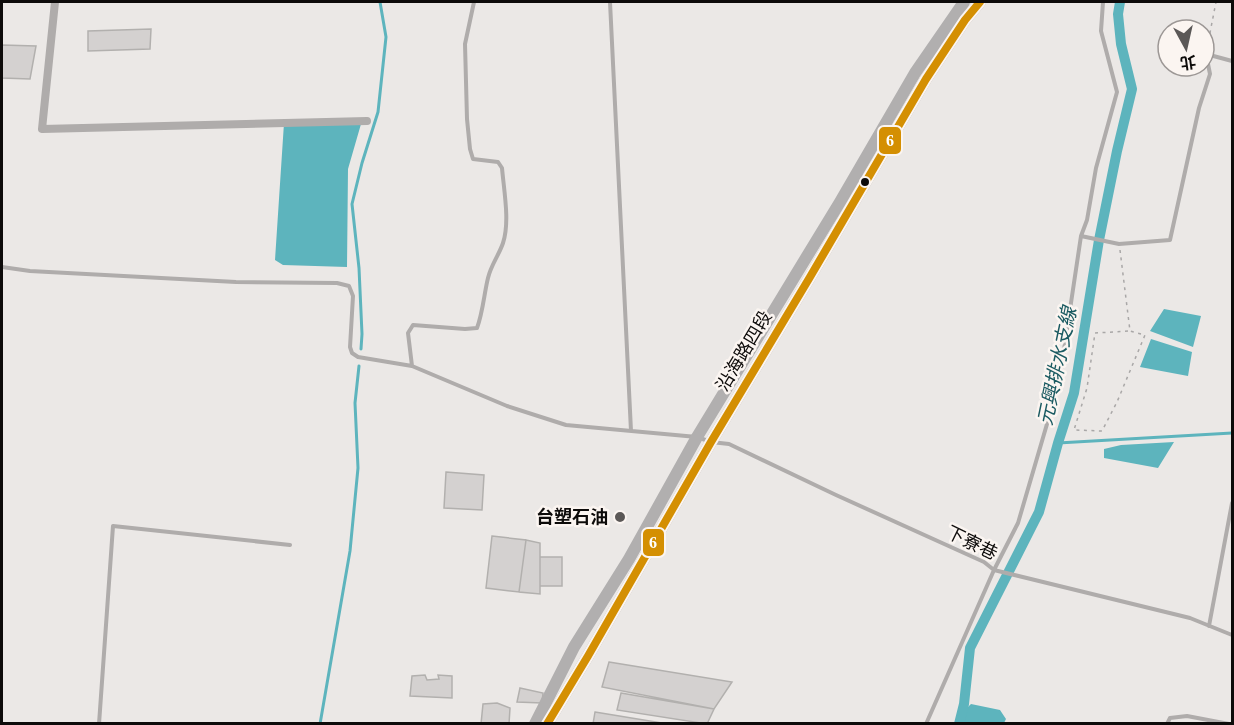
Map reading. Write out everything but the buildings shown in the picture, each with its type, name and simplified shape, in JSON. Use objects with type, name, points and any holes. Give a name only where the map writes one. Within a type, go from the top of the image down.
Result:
[{"type":"main road","name":"沿海路四段","points":[[547,723],[810,277],[915,73],[964,2]]},
{"type":"main road","name":"沿海路四段","points":[[535,723],[574,647],[629,559],[697,437],[860,179],[965,20],[980,2]]},
{"type":"street","points":[[55,2],[42,129],[367,121]]},
{"type":"lane","points":[[412,366],[408,333],[413,325],[477,328],[481,320],[483,296],[490,268],[503,244],[506,224],[502,168],[498,162],[473,159],[470,149],[465,44],[474,2]]},
{"type":"lane","points":[[610,2],[631,431]]},
{"type":"lane","points":[[926,723],[994,570],[1018,523],[1059,383],[1081,236],[1087,220],[1096,168],[1117,92],[1101,31],[1103,2]]},
{"type":"lane","points":[[1216,57],[1233,61]]},
{"type":"lane","points":[[1081,236],[1119,244],[1170,240],[1196,118],[1209,78]]},
{"type":"lane","name":"下寮巷","points":[[2,267],[236,282],[337,283],[349,286],[353,296],[350,347],[352,353],[358,357],[412,366],[507,406],[566,425],[697,437],[711,442],[729,444],[984,562],[994,570],[1190,618],[1233,635]]},
{"type":"lane","points":[[1209,626],[1233,503]]},
{"type":"lane","points":[[99,723],[113,526],[290,545]]},
{"type":"lane","points":[[1167,723],[1170,718],[1187,716],[1228,723]]},
{"type":"path","points":[[1213,18],[1216,2]]},
{"type":"path","points":[[1119,244],[1130,331]]},
{"type":"path","points":[[1130,331],[1145,335],[1117,402],[1102,430],[1074,430],[1087,388],[1095,333],[1130,331]]},
{"type":"water","points":[[284,123],[361,124],[348,169],[347,267],[283,265],[275,260]]},
{"type":"water","points":[[1164,309],[1201,316],[1193,347],[1150,331]]},
{"type":"water","points":[[1151,339],[1192,352],[1188,376],[1140,367]]},
{"type":"water","points":[[1174,442],[1158,468],[1104,458],[1104,449],[1121,445]]},
{"type":"water","points":[[971,704],[1000,710],[1006,719],[1004,723],[963,723],[967,708]]},
{"type":"waterway","points":[[361,349],[359,268],[352,204],[378,112],[386,37],[380,2]]},
{"type":"waterway","name":"元興排水支線","points":[[959,724],[964,704],[970,648],[1039,512],[1074,393],[1099,240],[1132,89],[1121,44],[1118,14],[1120,2]]},
{"type":"waterway","points":[[320,724],[350,551],[358,468],[355,403],[359,366]]},
{"type":"waterway","points":[[1058,443],[1232,433]]},
{"type":"transit line","name":"6","points":[[547,724],[926,79],[965,20],[980,2]]},
{"type":"place","name":"台塑石油","points":[[620,517]]}]
